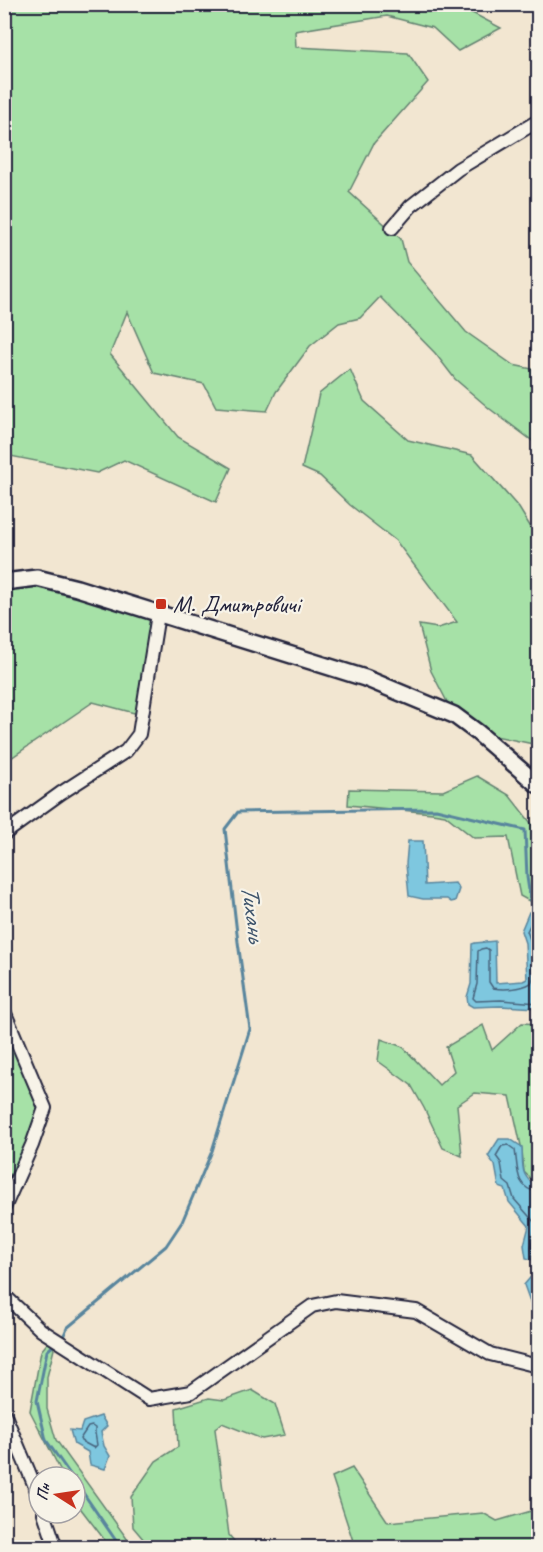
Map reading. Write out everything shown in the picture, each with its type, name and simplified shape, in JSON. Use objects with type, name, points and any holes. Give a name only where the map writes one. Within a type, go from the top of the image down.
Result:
[{"type":"main road","points":[[4,582],[37,578],[77,588],[365,678],[454,715],[538,785]]},
{"type":"street","points":[[392,228],[411,206],[458,169],[538,121]]},
{"type":"street","points":[[4,573],[37,578]]},
{"type":"street","points":[[4,834],[126,751],[139,734],[158,614]]},
{"type":"street","points":[[4,1011],[45,1108],[32,1145],[4,1208]]},
{"type":"street","points":[[4,1295],[41,1330],[149,1399],[190,1392],[312,1306],[336,1301],[416,1311],[490,1354],[538,1366]]},
{"type":"street","points":[[4,1413],[27,1468]]},
{"type":"street","points":[[48,1525],[56,1548]]},
{"type":"green space","points":[[455,4],[501,28],[458,51],[433,28],[387,16],[295,31],[296,47],[408,53],[428,82],[374,143],[349,192],[401,239],[407,262],[466,332],[513,365],[538,372],[538,445],[455,379],[435,353],[380,297],[360,318],[339,323],[310,346],[276,392],[267,411],[216,407],[204,384],[154,373],[127,312],[110,354],[178,437],[231,468],[216,502],[124,460],[97,473],[5,455],[4,5]]},
{"type":"green space","points":[[350,369],[364,401],[408,440],[472,455],[519,508],[538,539],[538,745],[476,732],[454,715],[431,671],[419,625],[438,628],[457,622],[396,541],[350,505],[320,476],[302,468],[319,394]]},
{"type":"green space","points":[[37,578],[158,614],[142,715],[93,702],[5,762],[5,582]]},
{"type":"green space","points":[[477,776],[509,795],[538,832],[538,906],[520,896],[508,837],[474,838],[445,815],[348,805],[349,789],[443,791]]},
{"type":"green space","points":[[4,1011],[45,1108],[4,1208]]},
{"type":"green space","points":[[522,1023],[538,1024],[538,1186],[524,1172],[522,1150],[510,1096],[475,1093],[457,1105],[462,1156],[443,1148],[411,1085],[378,1061],[381,1039],[403,1047],[439,1085],[454,1071],[446,1047],[483,1025],[492,1050]]},
{"type":"green space","points":[[50,1340],[54,1349],[47,1377],[47,1409],[56,1440],[74,1465],[58,1465],[30,1411],[41,1351]]},
{"type":"green space","points":[[252,1390],[275,1404],[285,1435],[262,1439],[222,1423],[215,1429],[229,1535],[239,1547],[150,1547],[133,1527],[131,1497],[156,1461],[178,1447],[176,1408],[209,1398],[224,1400]]},
{"type":"green space","points":[[352,1468],[388,1522],[483,1513],[497,1521],[538,1509],[538,1547],[355,1547],[332,1477]]},
{"type":"green space","points":[[87,1483],[133,1547],[110,1547],[87,1517]]},
{"type":"water","points":[[408,841],[423,841],[425,885],[455,883],[459,889],[455,901],[409,896],[406,864]]},
{"type":"water","points":[[529,912],[538,918],[538,1008],[473,1007],[468,1004],[472,944],[495,941],[496,983],[527,979],[525,943],[521,931]]},
{"type":"water","points":[[499,1139],[510,1139],[522,1147],[525,1175],[538,1188],[538,1312],[532,1307],[524,1285],[535,1272],[534,1260],[526,1258],[524,1245],[529,1226],[509,1202],[505,1189],[499,1187],[495,1165],[488,1156]]},
{"type":"water","points":[[101,1416],[107,1426],[101,1432],[104,1446],[110,1456],[105,1469],[90,1465],[88,1452],[74,1444],[70,1430],[80,1431],[83,1422]]},
{"type":"waterway","name":"Тихань","points":[[63,1337],[67,1328],[166,1246],[182,1222],[212,1151],[250,1029],[225,829],[238,812],[436,809],[525,830],[527,877],[532,910],[538,914]]},
{"type":"waterway","name":"Тихань","points":[[55,1344],[47,1351],[37,1401],[46,1440],[64,1465]]},
{"type":"waterway","name":"Тихань","points":[[87,1498],[121,1548]]},
{"type":"place","name":"М. Дмитровичі","points":[[161,604]]}]
